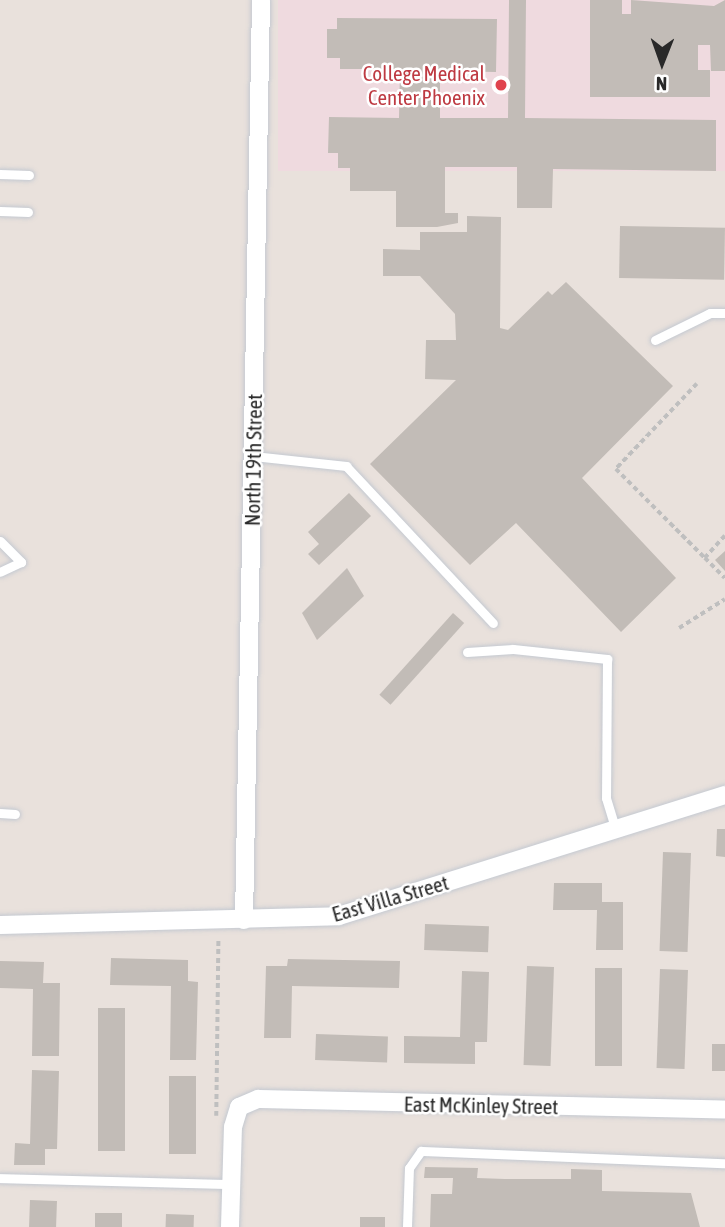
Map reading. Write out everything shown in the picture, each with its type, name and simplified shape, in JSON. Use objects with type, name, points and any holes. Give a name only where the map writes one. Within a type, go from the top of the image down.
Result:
[{"type":"street","name":"North 19th Street","points":[[244,920],[261,0]]},
{"type":"street","name":"East Villa Street","points":[[0,925],[340,916],[725,795]]},
{"type":"street","name":"East McKinley Street","points":[[231,1184],[239,1107],[258,1100],[725,1111]]},
{"type":"street","points":[[230,1227],[231,1184]]},
{"type":"lane","points":[[0,174],[29,175]]},
{"type":"lane","points":[[0,211],[28,212]]},
{"type":"lane","points":[[656,341],[710,313],[725,313]]},
{"type":"lane","points":[[253,456],[346,466],[493,623]]},
{"type":"lane","points":[[0,541],[21,562],[0,572]]},
{"type":"lane","points":[[467,652],[513,649],[607,659],[606,798],[616,830]]},
{"type":"lane","points":[[0,813],[15,814]]},
{"type":"lane","points":[[407,1227],[410,1162],[421,1151],[725,1163]]},
{"type":"lane","points":[[0,1178],[231,1184]]},
{"type":"path","points":[[697,384],[616,469],[725,578]]},
{"type":"path","points":[[705,558],[725,536]]},
{"type":"path","points":[[679,628],[725,599]]},
{"type":"path","points":[[216,1116],[218,940]]},
{"type":"shaded area","name":"College Medical Center Phoenix","points":[[278,0],[725,0],[725,171],[278,171]]},
{"type":"building","points":[[509,0],[526,0],[525,118],[716,120],[716,171],[553,169],[552,208],[517,208],[517,167],[445,167],[445,213],[458,213],[458,223],[437,227],[396,227],[396,191],[350,191],[350,168],[338,168],[338,153],[328,153],[329,117],[399,118],[400,69],[340,69],[340,58],[327,58],[327,29],[337,29],[337,18],[497,19],[496,72],[440,71],[440,118],[508,118]]},
{"type":"building","points":[[590,0],[622,0],[622,14],[631,14],[631,0],[714,6],[725,0],[725,71],[711,71],[710,45],[698,45],[698,70],[710,70],[710,97],[590,97]]},
{"type":"building","points":[[467,216],[501,217],[500,328],[508,330],[548,291],[552,295],[566,282],[673,386],[582,478],[676,578],[621,632],[516,523],[470,565],[370,464],[456,380],[425,379],[426,340],[456,340],[455,314],[420,276],[383,276],[383,249],[420,250],[420,232],[467,232]]},
{"type":"building","points":[[620,226],[725,228],[724,280],[619,278]]},
{"type":"building","points":[[349,493],[371,516],[319,565],[308,554],[319,544],[308,532]]},
{"type":"building","points":[[725,551],[725,571],[715,560]]},
{"type":"building","points":[[347,568],[364,596],[317,640],[302,613]]},
{"type":"building","points":[[453,613],[464,623],[391,705],[379,695]]},
{"type":"building","points":[[717,829],[725,829],[725,857],[716,856]]},
{"type":"building","points":[[663,852],[691,853],[688,952],[660,951]]},
{"type":"building","points":[[554,883],[602,883],[602,902],[623,902],[623,950],[596,950],[597,910],[553,910]]},
{"type":"building","points":[[425,924],[489,926],[488,952],[424,950]]},
{"type":"building","points":[[111,958],[188,960],[188,981],[198,982],[196,1060],[170,1060],[171,986],[110,985]]},
{"type":"building","points":[[288,959],[400,961],[399,988],[292,986],[291,1038],[264,1038],[266,966],[287,966]]},
{"type":"building","points":[[0,961],[44,962],[43,983],[60,983],[59,1056],[32,1056],[33,989],[0,988]]},
{"type":"building","points":[[527,966],[554,967],[551,1066],[524,1065]]},
{"type":"building","points":[[595,968],[622,968],[622,1066],[595,1066]]},
{"type":"building","points":[[660,969],[688,970],[685,1069],[657,1068]]},
{"type":"building","points":[[462,971],[489,972],[487,1042],[475,1042],[475,1064],[404,1063],[404,1036],[460,1037]]},
{"type":"building","points":[[98,1008],[125,1008],[125,1151],[98,1151]]},
{"type":"building","points":[[316,1034],[388,1037],[387,1062],[315,1060]]},
{"type":"building","points":[[712,1044],[725,1044],[725,1071],[712,1071]]},
{"type":"building","points":[[32,1070],[59,1071],[57,1149],[45,1149],[45,1165],[14,1165],[15,1143],[30,1144]]},
{"type":"building","points":[[169,1076],[196,1076],[196,1154],[169,1154]]},
{"type":"building","points":[[425,1167],[478,1168],[477,1178],[505,1179],[571,1179],[571,1169],[602,1170],[602,1191],[691,1193],[700,1227],[430,1227],[431,1194],[452,1194],[453,1178],[424,1178]]},
{"type":"building","points":[[30,1200],[57,1201],[56,1227],[29,1227]]},
{"type":"building","points":[[95,1213],[122,1213],[122,1227],[95,1227]]},
{"type":"building","points":[[166,1214],[194,1215],[194,1227],[166,1227]]},
{"type":"building","points":[[360,1217],[385,1217],[385,1227],[360,1227]]},
{"type":"place","name":"College Medical Center Phoenix","points":[[501,85]]}]
